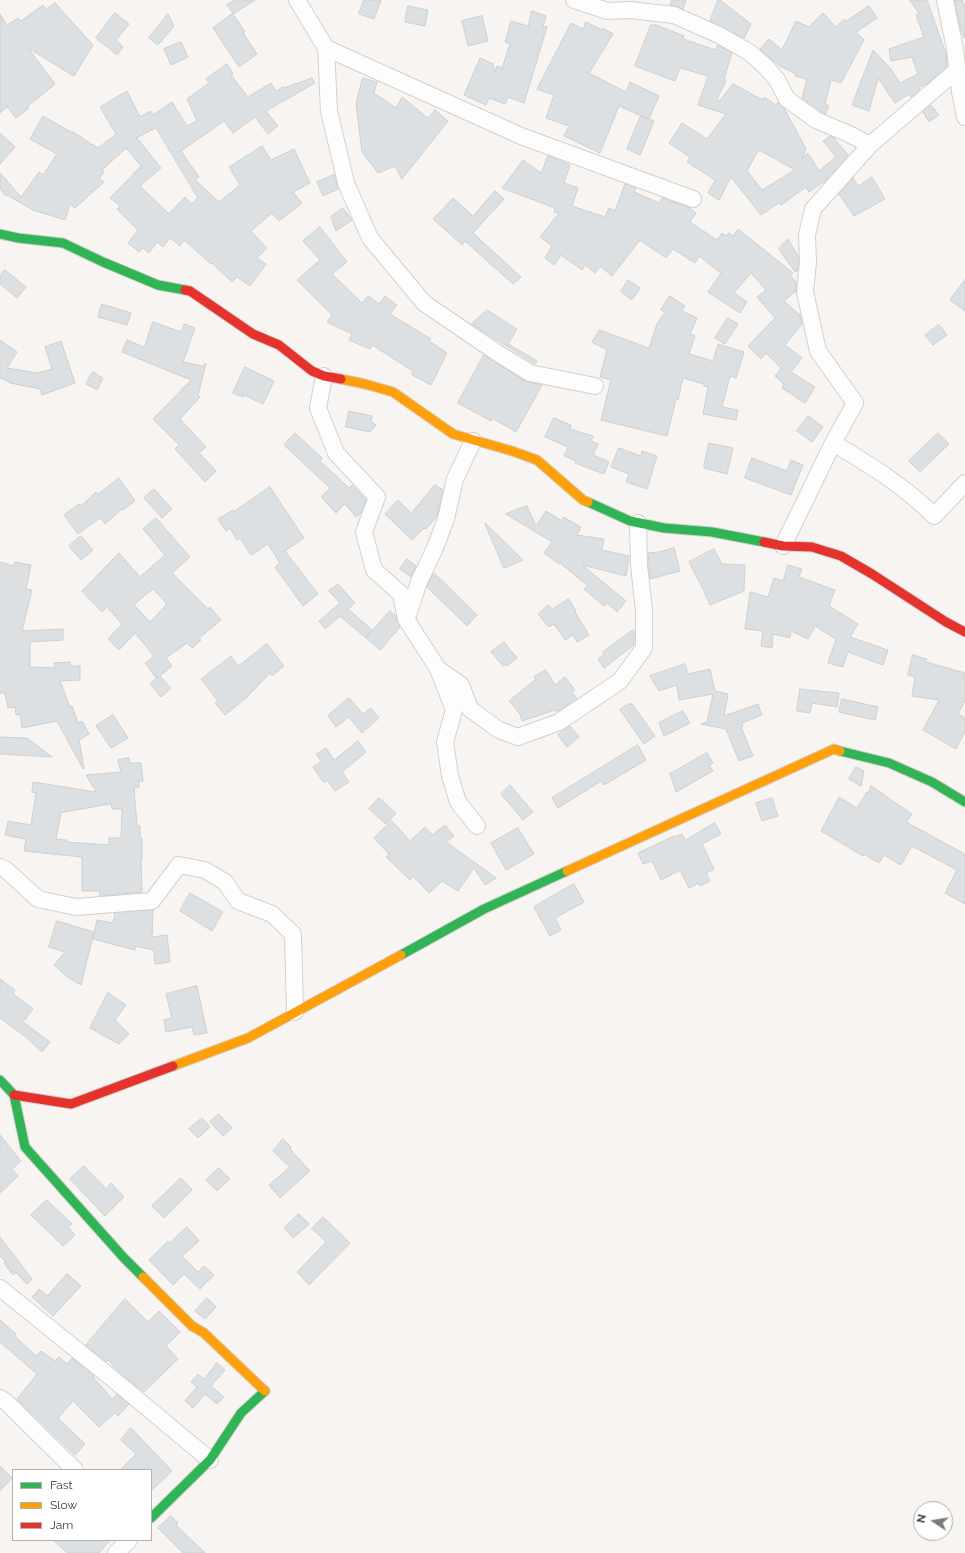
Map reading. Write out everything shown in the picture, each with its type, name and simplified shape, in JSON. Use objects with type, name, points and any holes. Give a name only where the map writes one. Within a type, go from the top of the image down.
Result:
[{"type":"street","points":[[297,0],[326,48],[329,111],[346,183],[370,238],[424,303],[496,352],[530,373],[595,386]]},
{"type":"street","points":[[574,0],[607,11],[630,10],[674,15],[719,35],[749,52],[766,67],[777,80],[787,99],[816,120],[870,145]]},
{"type":"street","points":[[945,0],[955,49],[960,92],[965,117]]},
{"type":"street","points":[[326,48],[521,136],[693,199]]},
{"type":"street","points":[[783,546],[833,443],[855,403],[818,351],[805,292],[808,262],[807,235],[813,209],[870,145],[957,70]]},
{"type":"street","points":[[0,234],[18,238],[63,243],[96,259],[158,285],[190,291],[253,334],[279,345],[312,371],[324,376],[365,384],[393,392],[453,434],[512,451],[537,460],[583,500],[638,523],[664,528],[712,532],[783,546],[812,547],[841,556],[872,574],[946,622],[965,632]]},
{"type":"street","points":[[324,376],[318,408],[336,453],[377,497],[364,532],[374,570],[401,594],[406,619],[438,668],[454,710],[445,742],[450,776],[458,802],[477,826]]},
{"type":"street","points":[[406,619],[419,582],[435,548],[446,519],[455,479],[473,441]]},
{"type":"street","points":[[833,443],[867,463],[924,506],[934,516],[965,483]]},
{"type":"street","points":[[438,668],[461,685],[470,709],[499,730],[518,737],[559,722],[620,681],[644,648],[644,611],[639,565],[638,523]]},
{"type":"street","points":[[14,1096],[71,1104],[248,1038],[484,908],[834,749],[889,763],[932,782],[965,802]]},
{"type":"street","points":[[0,867],[5,869],[38,899],[76,907],[152,901],[179,865],[205,870],[225,882],[238,901],[272,914],[293,934],[296,1012]]},
{"type":"street","points":[[0,1080],[14,1096],[25,1147],[124,1258],[192,1326],[204,1333],[265,1391],[241,1413],[210,1460],[152,1517]]},
{"type":"street","points":[[0,1288],[210,1460]]},
{"type":"street","points":[[0,1398],[5,1401],[74,1469]]},
{"type":"street","points":[[116,1553],[128,1541]]},
{"type":"building","points":[[235,0],[255,0],[233,14],[245,32],[243,33],[257,54],[239,67],[213,28],[233,13],[227,5]]},
{"type":"building","points":[[364,0],[381,0],[374,19],[359,14]]},
{"type":"building","points":[[672,0],[686,0],[683,9],[670,5]]},
{"type":"building","points":[[718,0],[751,24],[744,38],[710,21]]},
{"type":"building","points":[[910,0],[927,0],[946,54],[947,66],[927,84],[919,87],[920,89],[911,97],[909,94],[895,103],[878,78],[869,111],[852,105],[873,50],[891,69],[900,83],[918,74],[912,57],[891,61],[889,49],[924,37],[916,15],[919,14]]},
{"type":"building","points":[[955,0],[962,0],[965,7],[965,38],[961,30]]},
{"type":"building","points":[[55,3],[93,45],[74,76],[28,48],[55,84],[16,118],[7,107],[0,113],[0,14],[7,25],[18,18],[21,21],[43,5],[46,9]]},
{"type":"building","points":[[408,6],[428,10],[425,26],[405,22]]},
{"type":"building","points":[[869,6],[877,18],[856,32],[864,40],[841,83],[831,80],[825,104],[829,106],[825,114],[802,98],[807,79],[795,76],[796,74],[778,65],[760,49],[769,39],[782,50],[796,21],[809,27],[823,13],[836,27],[844,19],[846,21]]},
{"type":"building","points":[[532,11],[546,16],[543,26],[547,27],[524,103],[508,97],[505,104],[489,98],[486,105],[464,95],[480,58],[493,64],[495,72],[497,66],[502,68],[510,44],[505,42],[511,21],[528,26]]},
{"type":"building","points":[[115,13],[129,24],[116,40],[123,47],[117,55],[96,38]]},
{"type":"building","points":[[168,14],[174,26],[158,45],[149,38]]},
{"type":"building","points":[[482,16],[488,41],[468,46],[462,21]]},
{"type":"building","points":[[586,22],[602,30],[603,28],[613,34],[589,73],[626,92],[630,82],[659,96],[649,119],[619,106],[600,153],[564,136],[569,126],[546,118],[554,95],[537,89],[571,23],[583,29]]},
{"type":"building","points":[[651,25],[656,25],[684,36],[683,39],[716,50],[718,45],[732,53],[724,79],[726,80],[717,100],[719,101],[733,84],[763,100],[764,97],[776,105],[778,102],[784,108],[806,149],[802,158],[808,153],[819,171],[836,157],[823,141],[830,136],[834,138],[848,155],[825,181],[809,192],[806,187],[781,205],[779,203],[761,215],[731,177],[719,200],[708,193],[715,180],[687,162],[690,157],[669,143],[682,123],[707,139],[726,114],[698,105],[708,76],[680,68],[675,81],[635,66]],"holes":[[[759,150],[795,170],[762,190],[747,171]]]},
{"type":"building","points":[[181,42],[188,57],[171,65],[164,49]]},
{"type":"building","points":[[227,64],[233,74],[231,75],[248,97],[271,83],[276,91],[283,87],[284,88],[312,78],[315,83],[266,111],[278,126],[268,134],[255,117],[233,133],[224,121],[181,151],[199,177],[195,180],[219,202],[240,185],[229,167],[262,146],[271,160],[294,149],[310,183],[293,192],[302,203],[279,221],[272,213],[251,231],[267,248],[257,258],[266,264],[250,286],[237,277],[232,282],[184,240],[180,246],[170,238],[163,247],[157,242],[149,253],[143,248],[139,252],[128,243],[138,230],[117,209],[120,206],[110,198],[141,166],[126,148],[102,170],[104,172],[99,179],[104,182],[75,208],[70,204],[65,220],[33,210],[7,195],[6,196],[0,189],[0,173],[21,197],[39,172],[43,175],[57,154],[30,139],[43,116],[73,132],[98,148],[116,134],[100,107],[127,91],[140,117],[151,111],[153,115],[172,102],[187,126],[197,121],[187,99],[209,83],[206,79]],"holes":[[[156,128],[198,198],[191,204],[185,197],[169,214],[140,186],[161,168],[137,138]]]},
{"type":"building","points":[[363,78],[377,82],[374,93],[396,108],[402,97],[428,118],[435,110],[448,121],[402,179],[395,166],[378,173],[362,152],[356,104]]},
{"type":"building","points":[[931,105],[939,115],[929,122],[923,112]]},
{"type":"building","points":[[641,116],[654,121],[640,155],[627,149]]},
{"type":"building","points":[[0,133],[15,147],[0,164]]},
{"type":"building","points":[[548,156],[570,165],[564,183],[578,188],[572,206],[605,217],[609,208],[615,211],[625,184],[636,188],[634,192],[659,203],[662,198],[688,207],[696,213],[690,222],[717,240],[722,233],[726,236],[729,233],[733,236],[738,229],[793,273],[790,275],[796,282],[796,291],[784,301],[800,315],[802,324],[785,345],[802,358],[791,372],[815,387],[805,403],[782,388],[784,384],[775,376],[781,368],[766,353],[761,359],[748,346],[775,318],[757,297],[766,290],[751,273],[734,293],[747,302],[740,313],[708,292],[721,273],[699,256],[695,263],[673,249],[666,258],[640,240],[612,276],[600,266],[595,273],[585,265],[582,270],[561,255],[554,265],[545,258],[552,246],[540,237],[559,213],[554,212],[555,208],[502,188],[523,160],[541,173]]},
{"type":"building","points":[[334,175],[338,189],[323,196],[317,182]]},
{"type":"building","points":[[872,177],[885,199],[854,216],[839,194],[853,178],[858,186]]},
{"type":"building","points":[[495,191],[504,199],[473,233],[521,277],[513,284],[465,241],[462,245],[433,219],[453,198],[473,216]]},
{"type":"building","points":[[343,208],[352,220],[336,231],[331,217]]},
{"type":"building","points":[[320,227],[347,262],[332,274],[362,303],[368,296],[379,304],[385,296],[397,305],[390,314],[431,339],[429,341],[447,353],[431,385],[412,375],[413,371],[372,345],[370,349],[349,340],[352,334],[327,322],[332,315],[297,280],[320,260],[303,241]]},
{"type":"building","points":[[788,239],[798,256],[798,270],[795,272],[779,249]]},
{"type":"building","points":[[5,270],[26,287],[17,298],[0,284],[0,276]]},
{"type":"building","points":[[628,280],[640,288],[632,300],[621,292]]},
{"type":"building","points":[[965,280],[965,311],[950,300]]},
{"type":"building","points":[[670,296],[685,306],[682,311],[697,318],[690,334],[695,336],[689,354],[713,361],[718,344],[744,352],[736,378],[730,376],[722,407],[738,410],[736,420],[703,414],[708,387],[704,386],[704,384],[683,378],[667,436],[601,420],[611,380],[600,377],[607,350],[592,342],[599,330],[649,348],[657,324],[665,312],[661,310]]},
{"type":"building","points":[[102,304],[131,313],[127,325],[98,317]]},
{"type":"building","points":[[487,310],[517,329],[508,344],[537,361],[535,364],[472,324]]},
{"type":"building","points":[[728,318],[738,324],[725,344],[715,338]]},
{"type":"building","points":[[153,322],[181,332],[184,324],[195,328],[183,362],[203,366],[206,363],[198,395],[200,397],[180,419],[206,447],[199,453],[216,471],[205,482],[175,449],[179,445],[153,419],[191,380],[122,352],[127,340],[144,347]]},
{"type":"building","points":[[939,325],[947,335],[933,345],[925,335]]},
{"type":"building","points":[[0,340],[17,352],[7,368],[37,373],[52,369],[45,347],[61,341],[75,383],[42,395],[40,389],[10,383],[1,378],[0,379]]},
{"type":"building","points":[[484,355],[525,381],[542,385],[516,432],[492,418],[491,421],[458,403]]},
{"type":"building","points":[[245,367],[274,381],[263,404],[244,395],[243,397],[233,393]]},
{"type":"building","points":[[93,372],[103,378],[97,390],[86,384]]},
{"type":"building","points":[[349,411],[372,416],[371,422],[376,425],[370,432],[346,427]]},
{"type":"building","points":[[808,416],[823,427],[812,442],[797,431]]},
{"type":"building","points":[[554,418],[571,425],[570,429],[593,436],[591,441],[598,444],[593,455],[609,462],[604,474],[575,463],[576,461],[564,456],[568,447],[545,437]]},
{"type":"building","points":[[295,433],[322,458],[320,461],[349,488],[352,485],[366,500],[361,513],[356,517],[345,504],[336,513],[321,497],[330,488],[284,445]]},
{"type":"building","points":[[938,433],[949,444],[920,472],[909,461]]},
{"type":"building","points":[[709,443],[733,448],[727,474],[704,468]]},
{"type":"building","points":[[619,448],[641,456],[642,451],[657,456],[647,489],[626,482],[629,474],[611,467]]},
{"type":"building","points":[[752,458],[787,471],[791,460],[803,465],[791,495],[745,478]]},
{"type":"building","points":[[119,478],[135,501],[123,510],[122,509],[105,524],[100,518],[78,534],[64,515],[79,504],[81,506],[96,492],[98,494]]},
{"type":"building","points":[[435,485],[443,490],[437,516],[426,529],[424,528],[412,540],[385,514],[398,500],[411,513]]},
{"type":"building","points":[[270,487],[304,538],[285,551],[318,594],[303,606],[275,567],[280,563],[268,544],[251,555],[240,538],[237,540],[230,528],[226,531],[218,519],[233,510],[234,511]]},
{"type":"building","points":[[154,489],[172,509],[162,518],[144,498]]},
{"type":"building","points":[[527,506],[536,526],[546,511],[562,521],[563,517],[581,527],[577,535],[604,539],[602,550],[629,556],[626,576],[582,565],[626,601],[617,612],[607,603],[604,606],[584,589],[588,586],[560,563],[559,564],[544,553],[552,542],[506,514]]},
{"type":"building","points":[[156,518],[190,557],[172,573],[208,609],[210,607],[221,620],[199,638],[201,640],[192,648],[187,643],[166,658],[172,666],[160,676],[171,688],[161,697],[150,684],[159,676],[156,678],[145,663],[154,656],[135,633],[119,650],[108,639],[122,624],[107,607],[102,612],[82,591],[119,553],[140,577],[165,555],[143,529]],"holes":[[[153,589],[167,604],[150,622],[134,605]]]},
{"type":"building","points":[[485,523],[523,560],[504,568]]},
{"type":"building","points":[[81,536],[93,550],[81,560],[69,546]]},
{"type":"building","points":[[674,548],[680,571],[650,579],[648,553]]},
{"type":"building","points":[[714,549],[722,564],[745,565],[744,591],[710,605],[689,562]]},
{"type":"building","points":[[407,559],[416,566],[411,577],[400,569]]},
{"type":"building","points":[[0,562],[14,566],[15,562],[31,565],[26,589],[32,590],[22,631],[63,629],[63,640],[30,642],[30,667],[55,668],[54,663],[70,662],[70,666],[80,666],[80,680],[60,681],[78,723],[82,721],[89,734],[79,740],[83,769],[57,721],[22,728],[20,714],[16,715],[15,707],[8,708],[5,693],[0,693]]},
{"type":"building","points":[[788,565],[802,569],[799,577],[835,590],[829,606],[858,624],[850,637],[888,650],[883,665],[848,652],[843,667],[828,663],[836,639],[815,626],[808,639],[791,631],[790,638],[773,634],[772,648],[761,646],[763,631],[745,629],[750,592],[768,597],[774,578],[783,581]]},
{"type":"building","points":[[434,573],[477,615],[467,626],[427,587]]},
{"type":"building","points":[[338,584],[355,603],[348,609],[372,630],[366,638],[340,616],[325,629],[319,621],[340,603],[329,591]]},
{"type":"building","points":[[569,599],[589,635],[577,642],[573,635],[565,640],[554,624],[549,627],[538,614],[548,605],[552,609]]},
{"type":"building","points":[[390,611],[396,616],[400,627],[380,650],[366,638]]},
{"type":"building","points":[[633,630],[634,645],[604,668],[598,659],[604,654],[603,652]]},
{"type":"building","points":[[504,642],[517,658],[507,666],[506,664],[503,666],[491,652]]},
{"type":"building","points":[[267,644],[284,666],[272,676],[270,673],[246,698],[225,715],[215,703],[218,701],[201,679],[231,656],[238,666]]},
{"type":"building","points":[[913,655],[927,659],[926,662],[965,673],[965,701],[958,714],[965,718],[965,732],[956,749],[923,730],[939,700],[912,696],[915,677],[908,675]]},
{"type":"building","points":[[685,664],[688,674],[710,669],[715,691],[728,694],[724,716],[758,704],[762,715],[742,723],[743,726],[741,727],[753,756],[739,761],[726,729],[701,724],[707,722],[713,694],[679,700],[677,685],[659,691],[650,676]]},
{"type":"building","points":[[546,670],[555,685],[565,677],[575,690],[572,692],[577,699],[556,712],[555,710],[522,721],[520,714],[509,701],[536,679],[534,677]]},
{"type":"building","points":[[800,689],[839,693],[837,707],[812,703],[810,713],[797,711]]},
{"type":"building","points":[[349,698],[363,714],[371,708],[379,718],[362,733],[349,717],[336,727],[328,716]]},
{"type":"building","points":[[842,699],[878,707],[875,720],[839,712]]},
{"type":"building","points":[[628,704],[632,704],[655,736],[644,744],[620,710]]},
{"type":"building","points":[[683,711],[690,723],[664,736],[659,723]]},
{"type":"building","points":[[113,715],[128,738],[111,748],[96,726]]},
{"type":"building","points":[[570,726],[579,737],[567,747],[558,735]]},
{"type":"building","points":[[0,737],[27,738],[52,757],[0,754]]},
{"type":"building","points":[[358,741],[366,752],[342,772],[349,782],[335,791],[327,780],[324,783],[313,767],[321,761],[316,754],[326,748],[334,760]]},
{"type":"building","points":[[638,745],[646,760],[604,785],[601,781],[558,808],[552,798]]},
{"type":"building","points":[[707,753],[713,763],[709,765],[713,771],[676,792],[670,774]]},
{"type":"building","points":[[129,758],[130,763],[141,763],[143,781],[139,781],[139,787],[134,788],[137,826],[140,826],[140,838],[142,838],[142,892],[100,896],[100,891],[82,891],[82,857],[24,851],[26,839],[5,835],[8,821],[31,825],[36,793],[32,792],[33,782],[96,792],[86,775],[121,772],[118,760]],"holes":[[[111,804],[112,809],[122,809],[121,838],[109,838],[109,845],[67,842],[67,840],[56,839],[61,813]]]},
{"type":"building","points":[[856,767],[864,771],[861,786],[849,779]]},
{"type":"building","points":[[510,785],[533,812],[523,820],[501,794]]},
{"type":"building","points":[[871,786],[912,814],[906,822],[965,854],[965,904],[945,893],[957,870],[912,846],[901,865],[884,855],[879,863],[864,854],[863,856],[821,831],[839,797],[857,808],[867,792],[869,792]]},
{"type":"building","points":[[379,798],[396,813],[386,824],[369,809]]},
{"type":"building","points":[[772,798],[778,816],[762,821],[756,803]]},
{"type":"building","points":[[392,821],[410,841],[425,827],[432,835],[445,825],[454,836],[446,842],[496,878],[485,885],[474,868],[458,891],[442,881],[429,893],[413,876],[410,880],[386,857],[389,854],[374,838]]},
{"type":"building","points":[[715,823],[721,834],[702,844],[714,869],[706,873],[710,881],[700,886],[699,883],[689,888],[680,870],[661,880],[652,861],[643,864],[638,853],[674,836],[675,837],[682,834],[685,840]]},
{"type":"building","points":[[518,828],[534,854],[506,870],[491,843]]},
{"type":"building","points":[[574,884],[584,902],[555,918],[561,930],[550,936],[534,907]]},
{"type":"building","points":[[190,893],[223,912],[212,931],[180,911]]},
{"type":"building","points":[[153,910],[152,937],[167,935],[170,962],[155,964],[154,950],[135,946],[135,950],[93,939],[97,920],[113,923],[115,913]]},
{"type":"building","points":[[57,921],[94,932],[81,985],[66,976],[54,965],[65,952],[49,947]]},
{"type":"building","points":[[0,979],[15,990],[13,994],[33,1009],[23,1022],[50,1042],[42,1052],[30,1040],[0,1018]]},
{"type":"building","points":[[197,986],[207,1033],[194,1035],[192,1027],[166,1032],[164,1020],[172,1018],[166,994]]},
{"type":"building","points":[[108,993],[126,1005],[115,1020],[129,1034],[119,1044],[90,1028]]},
{"type":"building","points":[[219,1114],[232,1128],[223,1136],[210,1122]]},
{"type":"building","points":[[202,1118],[210,1127],[198,1138],[189,1129]]},
{"type":"building","points":[[0,1135],[21,1161],[12,1169],[18,1176],[0,1193]]},
{"type":"building","points":[[283,1139],[310,1171],[280,1198],[269,1185],[290,1167],[273,1151]]},
{"type":"building","points":[[84,1166],[106,1189],[111,1183],[124,1197],[105,1216],[70,1179]]},
{"type":"building","points":[[219,1168],[230,1179],[217,1191],[206,1180]]},
{"type":"building","points":[[181,1178],[192,1190],[164,1218],[152,1206]]},
{"type":"building","points":[[47,1200],[72,1224],[68,1227],[75,1235],[63,1246],[31,1215]]},
{"type":"building","points":[[299,1214],[309,1224],[293,1238],[284,1228]]},
{"type":"building","points":[[323,1217],[350,1243],[309,1285],[297,1272],[326,1242],[312,1229]]},
{"type":"building","points":[[187,1227],[199,1241],[182,1256],[198,1272],[204,1266],[214,1275],[200,1289],[184,1274],[173,1285],[149,1260],[168,1241],[169,1243]]},
{"type":"building","points":[[0,1237],[32,1279],[27,1284],[16,1273],[13,1275],[4,1263],[6,1262],[0,1256]]},
{"type":"building","points":[[67,1274],[81,1286],[53,1316],[32,1297],[39,1289],[47,1296]]},
{"type":"building","points":[[207,1298],[216,1307],[205,1319],[195,1311]]},
{"type":"building","points":[[125,1299],[148,1322],[159,1311],[180,1332],[166,1346],[178,1359],[144,1392],[121,1374],[108,1360],[106,1362],[86,1345]]},
{"type":"building","points":[[0,1320],[16,1334],[15,1336],[36,1356],[41,1351],[55,1361],[59,1357],[67,1364],[72,1358],[94,1376],[93,1377],[112,1399],[117,1394],[129,1404],[118,1416],[115,1413],[99,1427],[73,1401],[58,1418],[85,1444],[75,1455],[17,1399],[37,1374],[0,1342]]},
{"type":"building","points":[[217,1363],[225,1370],[211,1386],[224,1397],[217,1404],[205,1394],[193,1408],[185,1401],[197,1387],[191,1382],[198,1374],[204,1379]]},
{"type":"building","points":[[131,1428],[172,1471],[152,1490],[152,1469],[121,1469],[136,1454],[121,1440]]},
{"type":"building","points":[[0,1466],[12,1478],[0,1491]]},
{"type":"building","points":[[171,1516],[178,1523],[176,1525],[205,1553],[183,1553],[158,1528]]},
{"type":"building","points":[[54,1541],[109,1541],[99,1553],[68,1553]]},
{"type":"traffic: fast","points":[[0,234],[18,238],[63,243],[103,262],[158,285],[185,290]]},
{"type":"traffic: fast","points":[[588,502],[630,521],[664,528],[712,532],[764,542]]},
{"type":"traffic: fast","points":[[840,751],[889,763],[932,782],[965,802]]},
{"type":"traffic: fast","points":[[401,955],[484,909],[567,871]]},
{"type":"traffic: fast","points":[[0,1080],[14,1095],[25,1147],[124,1258],[143,1277]]},
{"type":"traffic: fast","points":[[152,1517],[210,1460],[241,1413],[265,1391]]},
{"type":"traffic: slow","points":[[341,379],[393,392],[453,434],[512,451],[537,460],[583,500],[588,502]]},
{"type":"traffic: slow","points":[[567,871],[834,749],[840,751]]},
{"type":"traffic: slow","points":[[173,1066],[248,1038],[401,955]]},
{"type":"traffic: slow","points":[[143,1277],[192,1326],[204,1333],[265,1391]]},
{"type":"traffic: jam","points":[[185,290],[190,291],[253,334],[279,345],[312,371],[324,376],[341,379]]},
{"type":"traffic: jam","points":[[764,542],[783,546],[812,547],[841,556],[872,574],[946,622],[965,632]]},
{"type":"traffic: jam","points":[[14,1095],[71,1104],[173,1066]]}]
